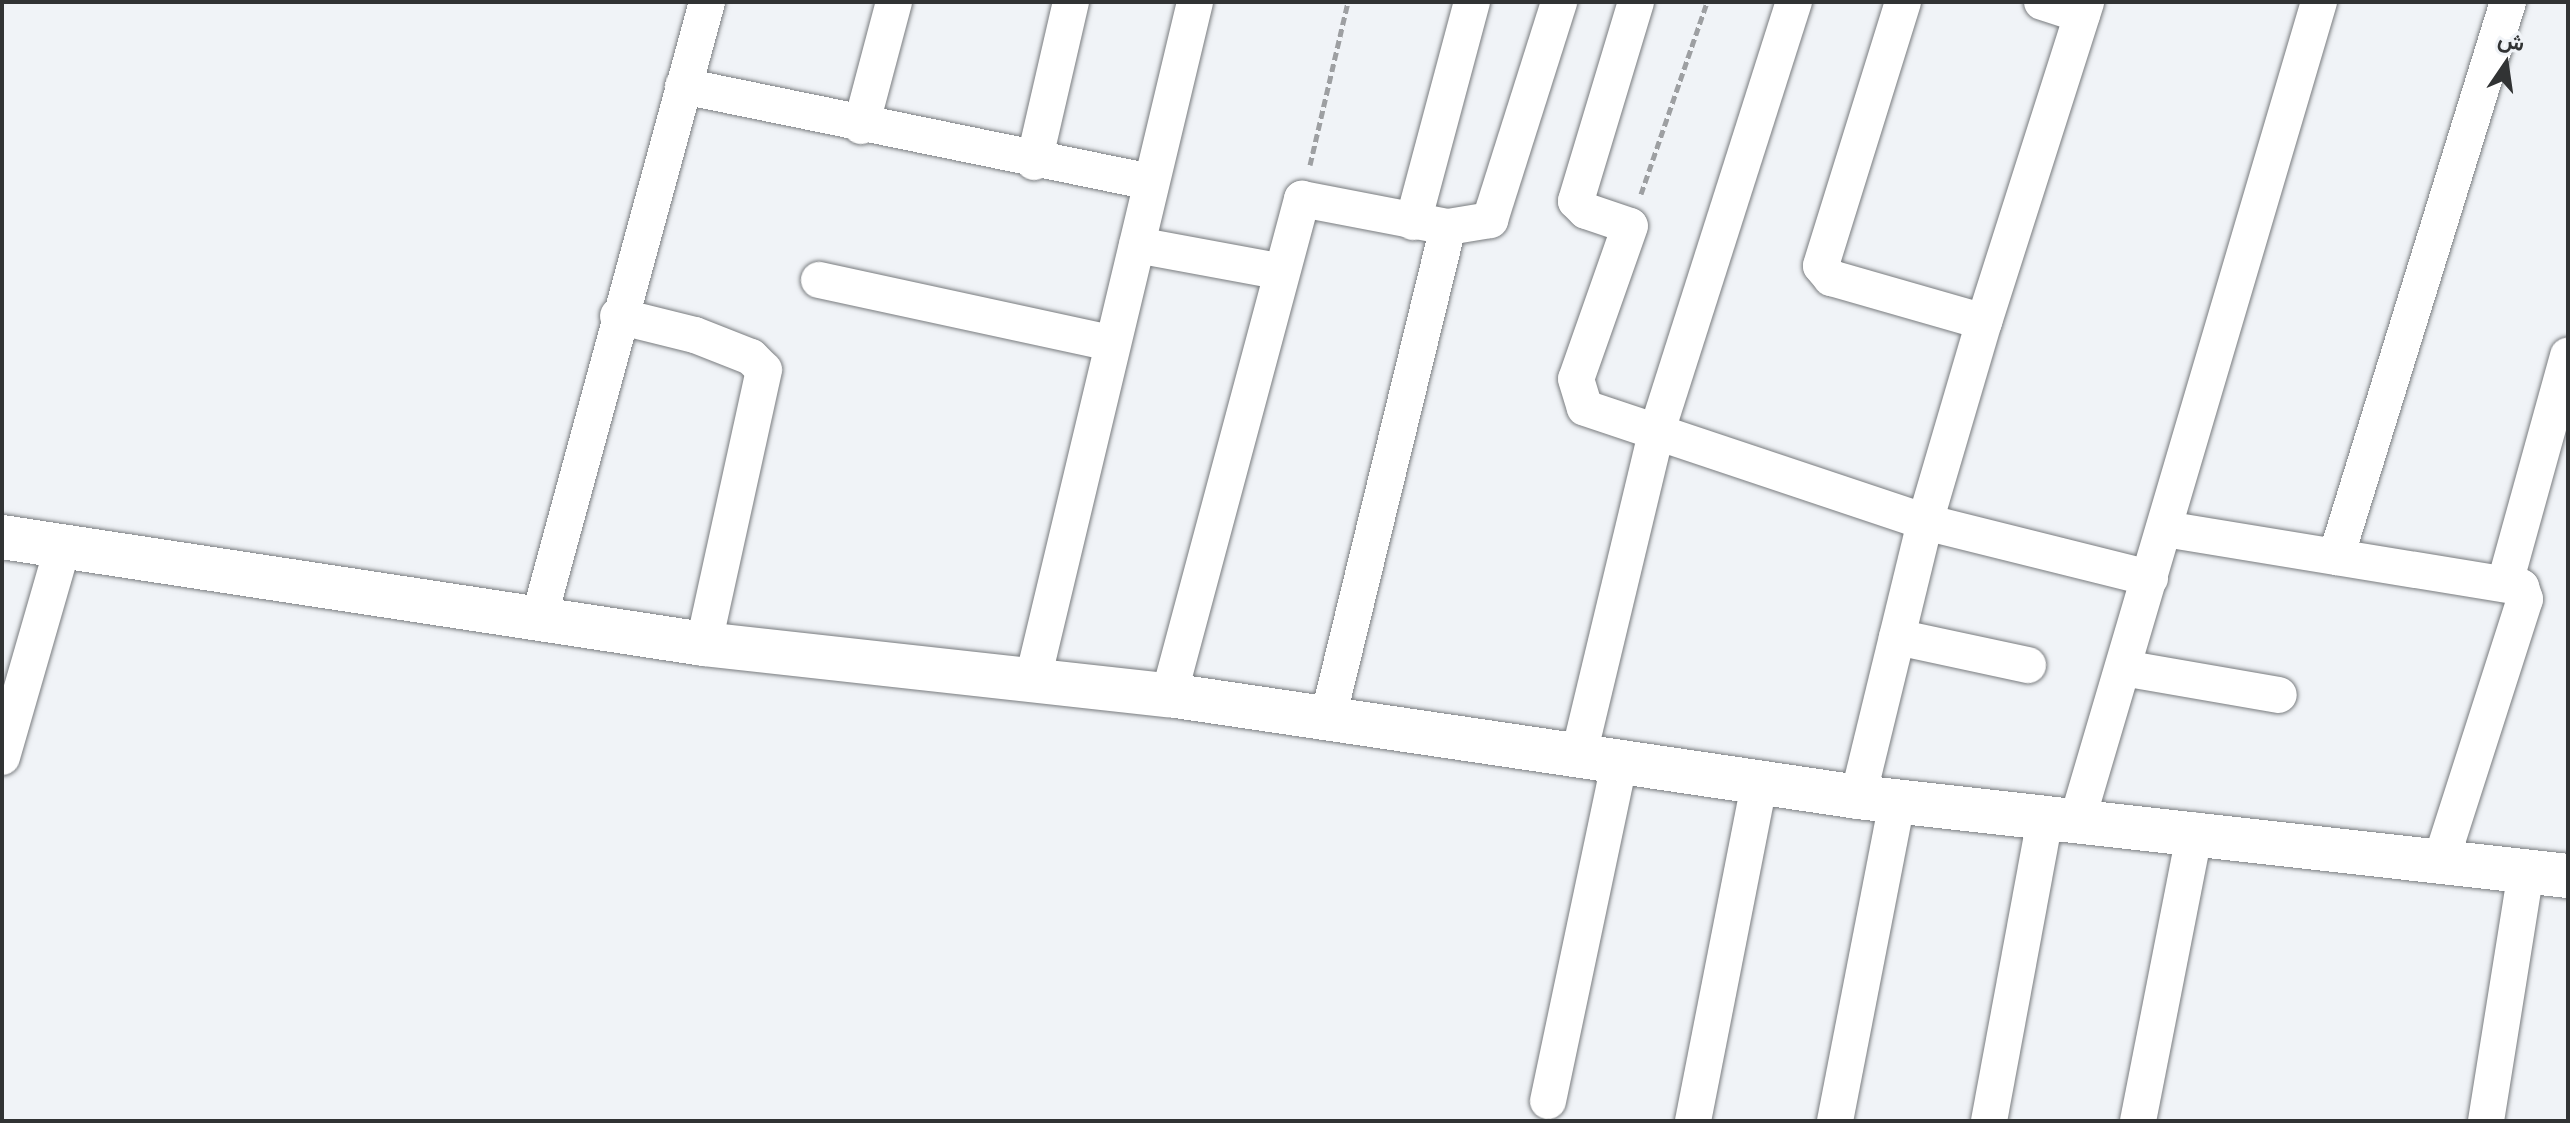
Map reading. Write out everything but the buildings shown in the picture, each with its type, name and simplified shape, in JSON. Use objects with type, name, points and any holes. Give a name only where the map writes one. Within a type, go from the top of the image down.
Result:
[{"type":"street","points":[[539,618],[618,316],[707,2]]},
{"type":"street","points":[[861,126],[894,2]]},
{"type":"street","points":[[1034,162],[1071,2]]},
{"type":"street","points":[[1033,679],[1110,343],[1137,245],[1195,2]]},
{"type":"street","points":[[1328,718],[1431,224],[1472,2]]},
{"type":"street","points":[[1169,695],[1302,199],[1431,224],[1484,224],[1496,212],[1559,2]]},
{"type":"street","points":[[1636,2],[1576,201],[1586,211],[1630,226],[1576,379],[1577,398],[1585,408],[1925,522],[2150,578]]},
{"type":"street","points":[[1548,1101],[1600,757],[1656,434],[1794,2]]},
{"type":"street","points":[[1903,2],[1821,266],[1831,278],[1984,322]]},
{"type":"street","points":[[1835,1121],[1897,637],[1925,522],[1984,322],[2084,8],[2042,2]]},
{"type":"street","points":[[1989,1121],[2061,819],[2123,668],[2319,2]]},
{"type":"street","points":[[2336,557],[2508,2]]},
{"type":"street","points":[[683,86],[1034,162],[1151,182]]},
{"type":"street","points":[[1137,245],[1282,272]]},
{"type":"street","points":[[819,280],[1110,343]]},
{"type":"street","points":[[618,316],[695,335],[751,357],[764,370],[704,644]]},
{"type":"street","points":[[2505,583],[2568,356]]},
{"type":"street","points":[[2165,529],[2521,587],[2525,599],[2441,861]]},
{"type":"street","points":[[2,537],[704,644],[1169,695],[1878,799],[2195,831],[2547,874],[2486,1121]]},
{"type":"street","points":[[2,757],[63,545]]},
{"type":"street","points":[[1897,637],[2028,665]]},
{"type":"street","points":[[2123,668],[2279,695]]},
{"type":"street","points":[[1693,1121],[1760,781]]},
{"type":"street","points":[[2138,1121],[2195,831]]},
{"type":"path","points":[[1302,199],[1348,2]]},
{"type":"path","points":[[1630,226],[1707,2]]}]
